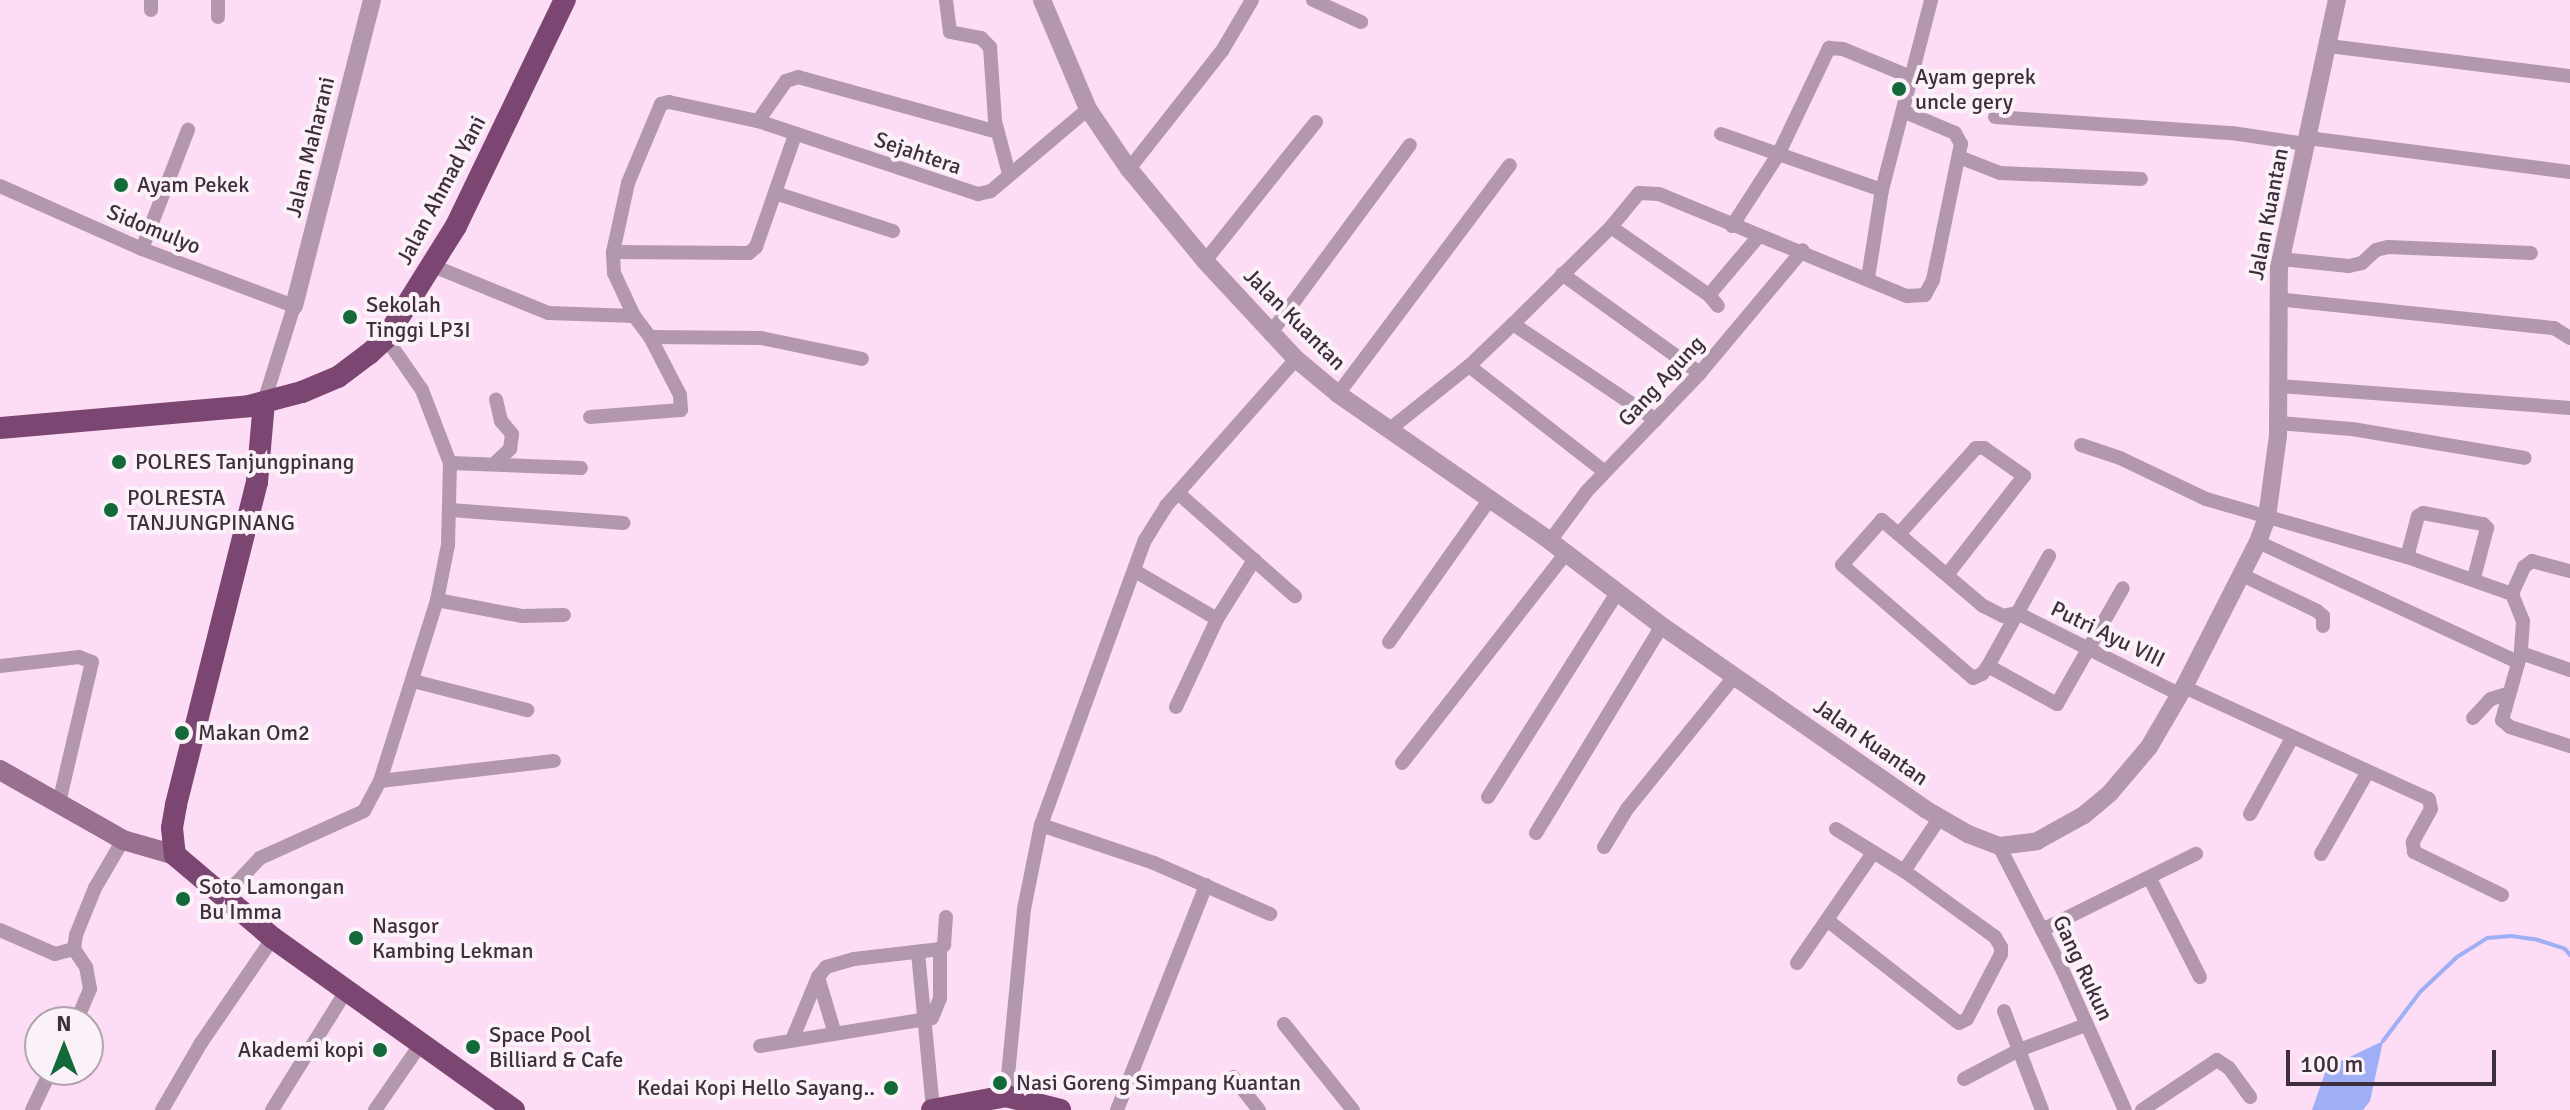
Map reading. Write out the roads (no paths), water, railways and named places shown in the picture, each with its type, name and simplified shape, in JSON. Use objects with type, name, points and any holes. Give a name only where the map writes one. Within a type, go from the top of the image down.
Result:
[{"type":"highway","name":"Jalan Ahmad Yani","points":[[0,428],[264,402],[302,392],[338,377],[386,338],[433,266],[565,0]]},
{"type":"highway","points":[[264,402],[257,482],[176,805],[172,828],[175,855],[273,938],[420,1045],[486,1103],[514,1110]]},
{"type":"highway","points":[[933,1110],[1006,1096],[1033,1106],[1060,1110]]},
{"type":"main road","points":[[0,770],[123,840],[175,855]]},
{"type":"street","points":[[218,0],[218,17]]},
{"type":"street","name":"Jalan Maharani","points":[[294,306],[372,0]]},
{"type":"street","points":[[946,0],[950,32],[981,38],[990,47],[997,132],[1009,174]]},
{"type":"street","name":"Jalan Kuantan","points":[[1043,0],[1088,109],[1129,169],[1205,261],[1296,359],[1338,394],[1550,541],[1734,677],[1939,819],[1999,846],[2037,841],[2084,815],[2110,793],[2149,747],[2258,542],[2267,517],[2278,423],[2277,299],[2281,259],[2337,0]]},
{"type":"street","points":[[1129,169],[1222,51],[1252,0]]},
{"type":"street","points":[[1313,0],[1361,22]]},
{"type":"street","points":[[1868,278],[1882,190],[1931,0]]},
{"type":"street","points":[[2329,46],[2570,76]]},
{"type":"street","points":[[1732,226],[1778,155],[1829,48],[1843,49],[1911,77]]},
{"type":"street","points":[[758,121],[786,81],[798,77],[997,132]]},
{"type":"street","name":"Sejahtera","points":[[613,252],[628,183],[661,104],[669,102],[758,121],[966,193],[991,191],[1088,109]]},
{"type":"street","points":[[1390,429],[1469,366],[1611,227],[1633,198],[1647,192],[1758,237],[1803,250],[1914,297],[1930,289],[1961,144],[1955,133],[1903,111]]},
{"type":"street","points":[[1995,117],[2232,133],[2570,172]]},
{"type":"street","points":[[1205,261],[1316,122]]},
{"type":"street","points":[[142,249],[188,130]]},
{"type":"street","points":[[1721,134],[1882,190]]},
{"type":"street","points":[[590,417],[681,410],[680,395],[650,337],[634,316],[614,273],[613,252],[749,253],[756,247],[795,135]]},
{"type":"street","points":[[1270,334],[1410,145]]},
{"type":"street","points":[[1959,157],[2000,173],[2141,179]]},
{"type":"street","points":[[1338,394],[1510,165]]},
{"type":"street","name":"Sidomulyo","points":[[0,186],[142,249],[294,306]]},
{"type":"street","points":[[775,193],[893,231]]},
{"type":"street","points":[[1611,227],[1714,300],[1758,237]]},
{"type":"street","points":[[2281,259],[2349,266],[2362,263],[2376,250],[2388,247],[2531,253]]},
{"type":"street","name":"Gang Agung","points":[[1550,541],[1605,472],[1700,373],[1803,250]]},
{"type":"street","points":[[433,266],[548,313],[634,316]]},
{"type":"street","points":[[1562,274],[1700,373]]},
{"type":"street","points":[[2277,299],[2554,328],[2570,338]]},
{"type":"street","points":[[264,402],[294,306]]},
{"type":"street","points":[[1513,324],[1656,420]]},
{"type":"street","points":[[650,337],[761,338],[862,359]]},
{"type":"street","points":[[223,897],[260,858],[356,818],[370,802],[380,781],[437,600],[451,510],[450,463],[422,390],[386,338]]},
{"type":"street","points":[[1006,1096],[1024,909],[1041,825],[1145,540],[1178,493],[1296,359]]},
{"type":"street","points":[[1469,366],[1605,472]]},
{"type":"street","points":[[2278,386],[2570,408]]},
{"type":"street","points":[[495,463],[510,449],[512,434],[501,421],[496,400]]},
{"type":"street","points":[[2278,423],[2352,429],[2525,458]]},
{"type":"street","points":[[2081,445],[2120,458],[2206,499],[2407,557],[2474,578],[2512,594],[2523,621],[2518,657],[2501,715],[2504,723],[2570,746]]},
{"type":"street","points":[[1947,575],[2024,476],[1984,448],[1976,448],[1899,534],[1879,521],[1843,562],[1843,568],[1973,678],[1982,674],[1988,666],[2049,556]]},
{"type":"street","points":[[450,463],[581,468]]},
{"type":"street","points":[[1178,493],[1295,596]]},
{"type":"street","points":[[1389,642],[1489,500]]},
{"type":"street","points":[[451,510],[624,523]]},
{"type":"street","points":[[2407,557],[2418,516],[2423,513],[2483,524],[2487,528],[2474,578]]},
{"type":"street","name":"Putri Ayu VIII","points":[[1899,534],[1998,614],[2017,613],[2432,803],[2413,842],[2414,852],[2502,895]]},
{"type":"street","points":[[2258,542],[2518,657],[2570,670]]},
{"type":"street","points":[[1402,763],[1566,553]]},
{"type":"street","points":[[1176,707],[1217,619],[1254,560]]},
{"type":"street","points":[[2512,594],[2524,567],[2532,561],[2570,571]]},
{"type":"street","points":[[1135,571],[1217,619]]},
{"type":"street","points":[[2242,575],[2317,611],[2323,616],[2323,626]]},
{"type":"street","points":[[1988,666],[2057,704],[2123,588]]},
{"type":"street","points":[[1488,797],[1617,593]]},
{"type":"street","points":[[437,600],[522,616],[564,615]]},
{"type":"street","points":[[1536,833],[1662,626]]},
{"type":"street","points":[[0,666],[79,657],[92,662],[59,803]]},
{"type":"street","points":[[1604,847],[1627,809],[1734,677]]},
{"type":"street","points":[[413,681],[527,710]]},
{"type":"street","points":[[2473,718],[2491,699],[2506,694]]},
{"type":"street","points":[[2250,814],[2292,738]]},
{"type":"street","points":[[380,781],[554,761]]},
{"type":"street","points":[[2321,854],[2367,773]]},
{"type":"street","points":[[1904,871],[1939,819]]},
{"type":"street","points":[[1041,825],[1206,885],[1270,914]]},
{"type":"street","points":[[1827,920],[1953,1021],[1964,1022],[2001,947],[1995,937],[1904,871],[1836,829]]},
{"type":"street","points":[[83,1006],[90,989],[86,967],[74,949],[76,935],[95,888],[123,840]]},
{"type":"street","name":"Gang Rukun","points":[[1999,846],[2042,930],[2125,1110]]},
{"type":"street","points":[[1797,963],[1873,853]]},
{"type":"street","points":[[2042,930],[2196,854]]},
{"type":"street","points":[[2150,879],[2200,977]]},
{"type":"street","points":[[1117,1110],[1206,885]]},
{"type":"street","points":[[792,1040],[818,977],[826,967],[838,962],[940,949],[944,945],[946,917]]},
{"type":"street","points":[[0,930],[55,954],[74,949]]},
{"type":"street","points":[[162,1110],[201,1043],[273,938]]},
{"type":"street","points":[[760,1046],[932,1018],[940,998],[940,949]]},
{"type":"street","points":[[918,953],[933,1110]]},
{"type":"street","points":[[818,977],[835,1034]]},
{"type":"street","points":[[272,1110],[346,991]]},
{"type":"street","points":[[2004,1011],[2042,1110]]},
{"type":"street","points":[[1284,1024],[1353,1110]]},
{"type":"street","points":[[1964,1079],[2019,1050],[2086,1025]]},
{"type":"street","points":[[375,1110],[420,1045]]},
{"type":"street","points":[[2142,1110],[2217,1060],[2229,1068],[2250,1097]]},
{"type":"street","points":[[1233,1077],[1259,1110]]},
{"type":"street","points":[[32,1110],[43,1086]]},
{"type":"water","points":[[2383,1041],[2370,1101],[2363,1110],[2312,1110],[2325,1073],[2335,1064]]},
{"type":"waterway","points":[[2383,1041],[2420,992],[2457,957],[2487,938],[2511,936],[2538,940],[2565,949],[2570,955]]},
{"type":"place","name":"Ayam geprek uncle gery","points":[[1899,89]]},
{"type":"place","name":"Ayam Pekek","points":[[121,185]]},
{"type":"place","name":"Sekolah Tinggi LP3I","points":[[350,317]]},
{"type":"place","name":"POLRES Tanjungpinang","points":[[119,462]]},
{"type":"place","name":"POLRESTA TANJUNGPINANG","points":[[111,510]]},
{"type":"place","name":"Makan Om2","points":[[182,733]]},
{"type":"place","name":"Soto Lamongan Bu Imma","points":[[183,899]]},
{"type":"place","name":"Nasgor Kambing Lekman","points":[[356,938]]},
{"type":"place","name":"Space Pool Billiard & Cafe","points":[[473,1047]]},
{"type":"place","name":"Akademi kopi","points":[[380,1050]]},
{"type":"place","name":"Nasi Goreng Simpang Kuantan","points":[[1000,1083]]},
{"type":"place","name":"Kedai Kopi Hello Sayang..","points":[[891,1088]]}]
